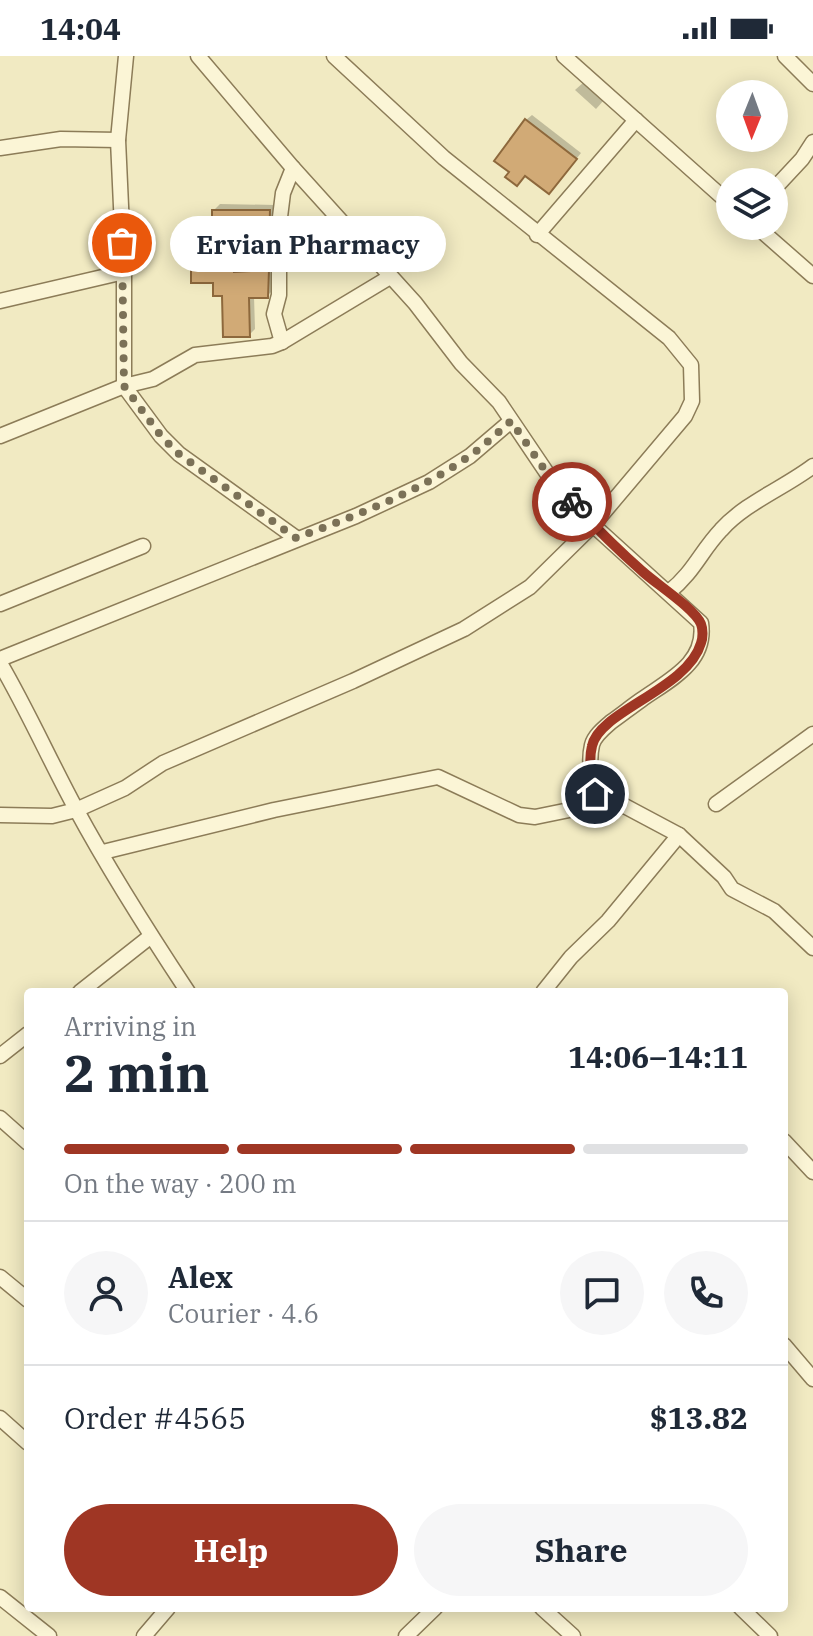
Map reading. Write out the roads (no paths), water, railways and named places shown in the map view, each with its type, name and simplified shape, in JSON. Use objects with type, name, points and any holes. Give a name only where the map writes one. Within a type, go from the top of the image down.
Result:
[{"type":"street","points":[[126,56],[118,140],[124,272],[124,386],[161,436],[179,454],[296,538]]},
{"type":"street","points":[[198,56],[293,168],[415,303],[461,363],[499,402],[553,482],[593,525],[701,623],[702,642],[692,661],[675,679],[603,728],[592,742],[590,762],[595,794]]},
{"type":"street","points":[[0,815],[52,816],[76,810],[125,788],[163,763],[464,629],[530,587],[593,525],[685,416],[692,401],[691,365],[669,338],[444,158],[334,56]]},
{"type":"street","points":[[564,56],[716,191]]},
{"type":"street","points":[[785,56],[813,84]]},
{"type":"street","points":[[537,235],[636,120]]},
{"type":"street","points":[[0,148],[61,139],[118,140]]},
{"type":"street","points":[[788,174],[813,142]]},
{"type":"street","points":[[282,342],[274,314],[279,295],[279,225],[283,193],[293,168]]},
{"type":"street","points":[[772,240],[813,276]]},
{"type":"street","points":[[0,301],[124,272]]},
{"type":"street","points":[[0,436],[124,386],[168,373],[183,360],[195,355],[272,346],[282,342],[390,277]]},
{"type":"street","points":[[185,988],[76,810],[0,661],[356,516],[429,482],[470,456],[511,421]]},
{"type":"street","points":[[669,592],[695,567],[720,530],[737,515],[813,466]]},
{"type":"street","points":[[0,604],[143,546]]},
{"type":"street","points":[[716,804],[813,734]]},
{"type":"street","points":[[103,852],[212,824],[438,777],[519,815],[535,817],[579,808],[595,794],[602,794],[679,835],[724,877],[732,889],[774,911],[813,948]]},
{"type":"street","points":[[546,988],[571,957],[608,921],[679,835]]},
{"type":"street","points":[[85,988],[151,936]]},
{"type":"street","points":[[0,1056],[24,1037]]},
{"type":"street","points":[[0,1118],[24,1139]]},
{"type":"street","points":[[788,1145],[813,1172]]},
{"type":"street","points":[[0,1277],[24,1297]]},
{"type":"street","points":[[788,1350],[813,1379]]},
{"type":"street","points":[[0,1418],[24,1439]]},
{"type":"street","points":[[0,1597],[49,1636]]},
{"type":"street","points":[[144,1636],[165,1612]]},
{"type":"street","points":[[406,1636],[431,1612]]},
{"type":"street","points":[[546,1612],[573,1636]]},
{"type":"street","points":[[745,1612],[770,1636]]},
{"type":"place","name":"Ervian Pharmacy","points":[[122,243]]}]
